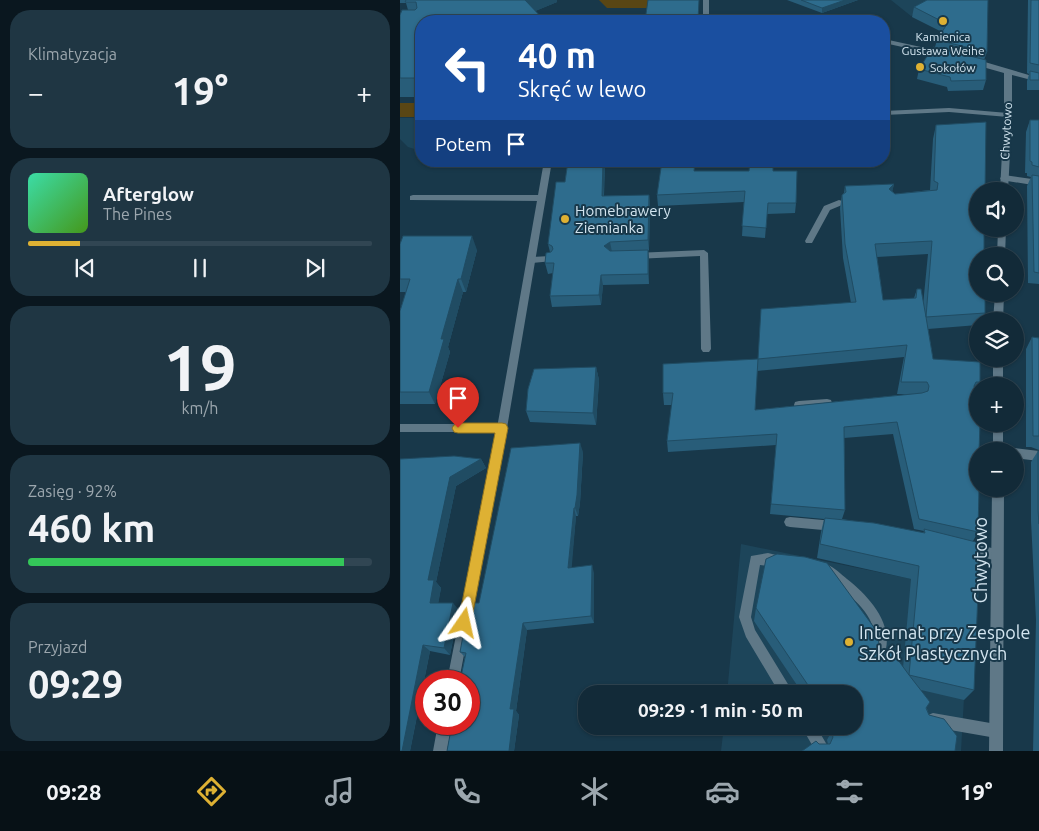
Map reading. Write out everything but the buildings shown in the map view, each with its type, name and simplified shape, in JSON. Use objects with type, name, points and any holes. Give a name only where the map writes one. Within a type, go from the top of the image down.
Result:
[{"type":"street","points":[[706,0],[706,15]]},
{"type":"street","points":[[890,42],[952,57]]},
{"type":"street","points":[[969,61],[1039,80]]},
{"type":"street","name":"Chwytowo","points":[[1004,182],[1008,115],[1008,71]]},
{"type":"street","points":[[890,113],[950,110],[1008,115]]},
{"type":"street","points":[[455,670],[502,428],[547,167]]},
{"type":"street","points":[[1004,178],[1039,183]]},
{"type":"street","points":[[412,198],[541,198]]},
{"type":"street","points":[[809,241],[827,208],[839,203]]},
{"type":"street","points":[[621,256],[704,253],[706,349]]},
{"type":"street","points":[[532,260],[550,259]]},
{"type":"street","points":[[799,405],[839,403]]},
{"type":"street","points":[[400,428],[502,428]]},
{"type":"street","points":[[1024,454],[1039,456]]},
{"type":"street","name":"Chwytowo","points":[[996,751],[998,497]]},
{"type":"street","points":[[790,522],[845,528]]},
{"type":"street","points":[[954,545],[997,555]]},
{"type":"street","points":[[782,685],[750,633],[745,617],[755,560],[768,559],[788,562]]},
{"type":"street","points":[[817,568],[827,569],[856,592],[878,621],[882,643],[879,654]]},
{"type":"street","points":[[927,718],[996,732]]},
{"type":"street","points":[[440,751],[443,735]]},
{"type":"street","points":[[814,735],[820,745]]},
{"type":"shaded area","points":[[599,0],[649,0],[649,8],[607,8]]},
{"type":"shaded area","points":[[891,0],[941,0],[911,16]]},
{"type":"shaded area","points":[[400,103],[415,103],[415,117],[400,117]]},
{"type":"shaded area","points":[[400,118],[415,118],[415,149],[408,147],[400,139]]},
{"type":"shaded area","name":"Internat przy Zespole Szkół Plastycznych","points":[[741,544],[970,591],[961,751],[721,751],[723,735],[863,735],[863,685],[728,685]]},
{"type":"place","name":"Kamienica Gustawa Weihe","points":[[943,21]]},
{"type":"place","name":"Sokołów","points":[[920,67]]},
{"type":"place","name":"Homebrawery Ziemianka","points":[[565,219]]},
{"type":"place","name":"Internat przy Zespole Szkół Plastycznych","points":[[849,642]]},
{"type":"route","points":[[458,428],[502,428],[464,623]]}]
